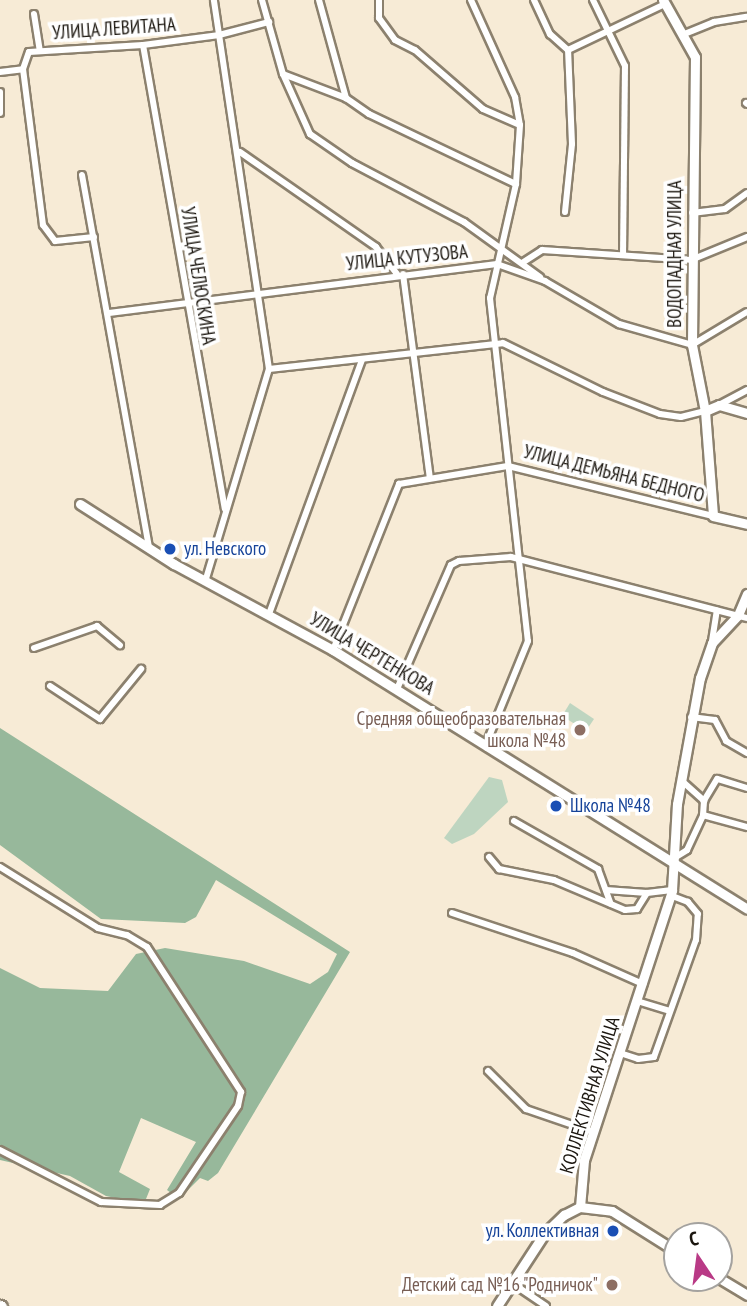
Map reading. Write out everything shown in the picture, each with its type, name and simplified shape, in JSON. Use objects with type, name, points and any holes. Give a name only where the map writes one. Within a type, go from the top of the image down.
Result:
[{"type":"street","points":[[205,582],[269,369],[261,293],[240,152],[214,0]]},
{"type":"street","points":[[262,0],[284,74],[303,124],[324,146],[500,245],[545,281]]},
{"type":"street","points":[[319,0],[346,98]]},
{"type":"street","points":[[379,0],[379,18],[394,40],[415,50],[483,109],[520,125]]},
{"type":"street","points":[[471,0],[515,97],[520,125],[516,184],[490,298],[491,342],[528,641],[486,744]]},
{"type":"street","points":[[534,0],[550,33],[568,50],[572,144],[565,212]]},
{"type":"street","points":[[593,0],[625,66],[623,255]]},
{"type":"street","points":[[568,50],[664,2]]},
{"type":"street","name":"ВОДОПАДНАЯ УЛИЦА","points":[[664,2],[695,57],[692,345],[705,411],[713,516]]},
{"type":"street","points":[[34,14],[40,50]]},
{"type":"street","points":[[682,35],[714,22],[747,16]]},
{"type":"street","name":"УЛИЦА ЛЕВИТАНА","points":[[23,69],[29,52],[143,45],[219,35],[269,22]]},
{"type":"street","name":"УЛИЦА ЧЕЛЮСКИНА","points":[[143,45],[186,304],[225,511]]},
{"type":"street","points":[[0,72],[23,69],[43,225],[55,241],[94,237]]},
{"type":"street","points":[[284,74],[346,98],[369,114],[516,184]]},
{"type":"street","points":[[0,92],[0,113]]},
{"type":"street","points":[[240,152],[376,247],[400,274],[414,351],[430,478]]},
{"type":"street","points":[[82,175],[109,313],[149,547]]},
{"type":"street","points":[[692,213],[725,209],[747,193]]},
{"type":"street","points":[[522,263],[542,250],[691,260],[747,237]]},
{"type":"street","name":"УЛИЦА КУТУЗОВА","points":[[109,313],[400,274],[497,264],[545,281],[619,324],[692,345]]},
{"type":"street","points":[[692,345],[747,312]]},
{"type":"street","points":[[269,369],[362,360],[491,342],[520,348],[603,392],[660,414],[681,417],[705,411],[747,390]]},
{"type":"street","points":[[269,614],[362,360]]},
{"type":"street","points":[[719,405],[747,413]]},
{"type":"street","name":"УЛИЦА ДЕМЬЯНА БЕДНОГО","points":[[333,650],[400,484],[508,466],[746,525]]},
{"type":"street","name":"УЛИЦА ЧЕРТЕНКОВА","points":[[80,504],[205,582],[333,650],[747,909]]},
{"type":"street","points":[[397,689],[451,565],[460,561],[520,561],[743,616]]},
{"type":"street","points":[[712,643],[743,616],[747,594]]},
{"type":"street","points":[[712,643],[717,610]]},
{"type":"street","points":[[34,648],[97,626],[120,645]]},
{"type":"street","name":"КОЛЛЕКТИВНАЯ УЛИЦА","points":[[580,1206],[584,1160],[671,892],[691,717],[712,643]]},
{"type":"street","points":[[50,686],[100,719],[141,669]]},
{"type":"street","points":[[691,717],[715,720],[726,741],[747,753]]},
{"type":"street","points":[[676,863],[687,850],[703,815],[704,801],[717,779],[747,788]]},
{"type":"street","points":[[682,781],[704,801]]},
{"type":"street","points":[[703,815],[747,827]]},
{"type":"street","points":[[514,821],[598,869],[611,904]]},
{"type":"street","points":[[489,858],[499,869],[554,880],[611,904],[637,909],[647,893]]},
{"type":"street","points":[[0,867],[98,928],[127,935],[147,947],[241,1093],[238,1106],[179,1193],[160,1205],[102,1202],[0,1150]]},
{"type":"street","points":[[606,890],[671,892],[688,902],[699,921],[654,1057],[638,1059],[620,1053]]},
{"type":"street","points":[[452,913],[573,953],[643,984]]},
{"type":"street","points":[[637,1001],[669,1011]]},
{"type":"street","points":[[488,1071],[527,1109],[593,1132]]},
{"type":"street","points":[[498,1306],[544,1234],[564,1214],[580,1206],[612,1211],[663,1243]]},
{"type":"street","points":[[512,1283],[546,1306]]},
{"type":"green space","points":[[570,703],[594,719],[586,731],[562,716]]},
{"type":"green space","points":[[0,728],[350,952],[218,1173],[208,1181],[200,1178],[179,1199],[167,1190],[196,1142],[141,1118],[119,1172],[150,1189],[144,1204],[106,1196],[70,1176],[0,1160],[0,968],[40,988],[108,991],[136,954],[165,948],[244,961],[310,984],[328,972],[337,954],[216,880],[196,917],[185,923],[101,919],[0,845]]},
{"type":"green space","points":[[489,777],[502,780],[508,802],[474,834],[452,844],[444,838]]},
{"type":"place","name":"ул. Невского","points":[[170,549]]},
{"type":"place","name":"Средняя общеобразовательная школа №48","points":[[580,730]]},
{"type":"place","name":"Школа №48","points":[[556,806]]},
{"type":"place","name":"ул. Коллективная","points":[[613,1231]]},
{"type":"place","name":"Детский сад №16 \"Родничок\"","points":[[612,1285]]}]
